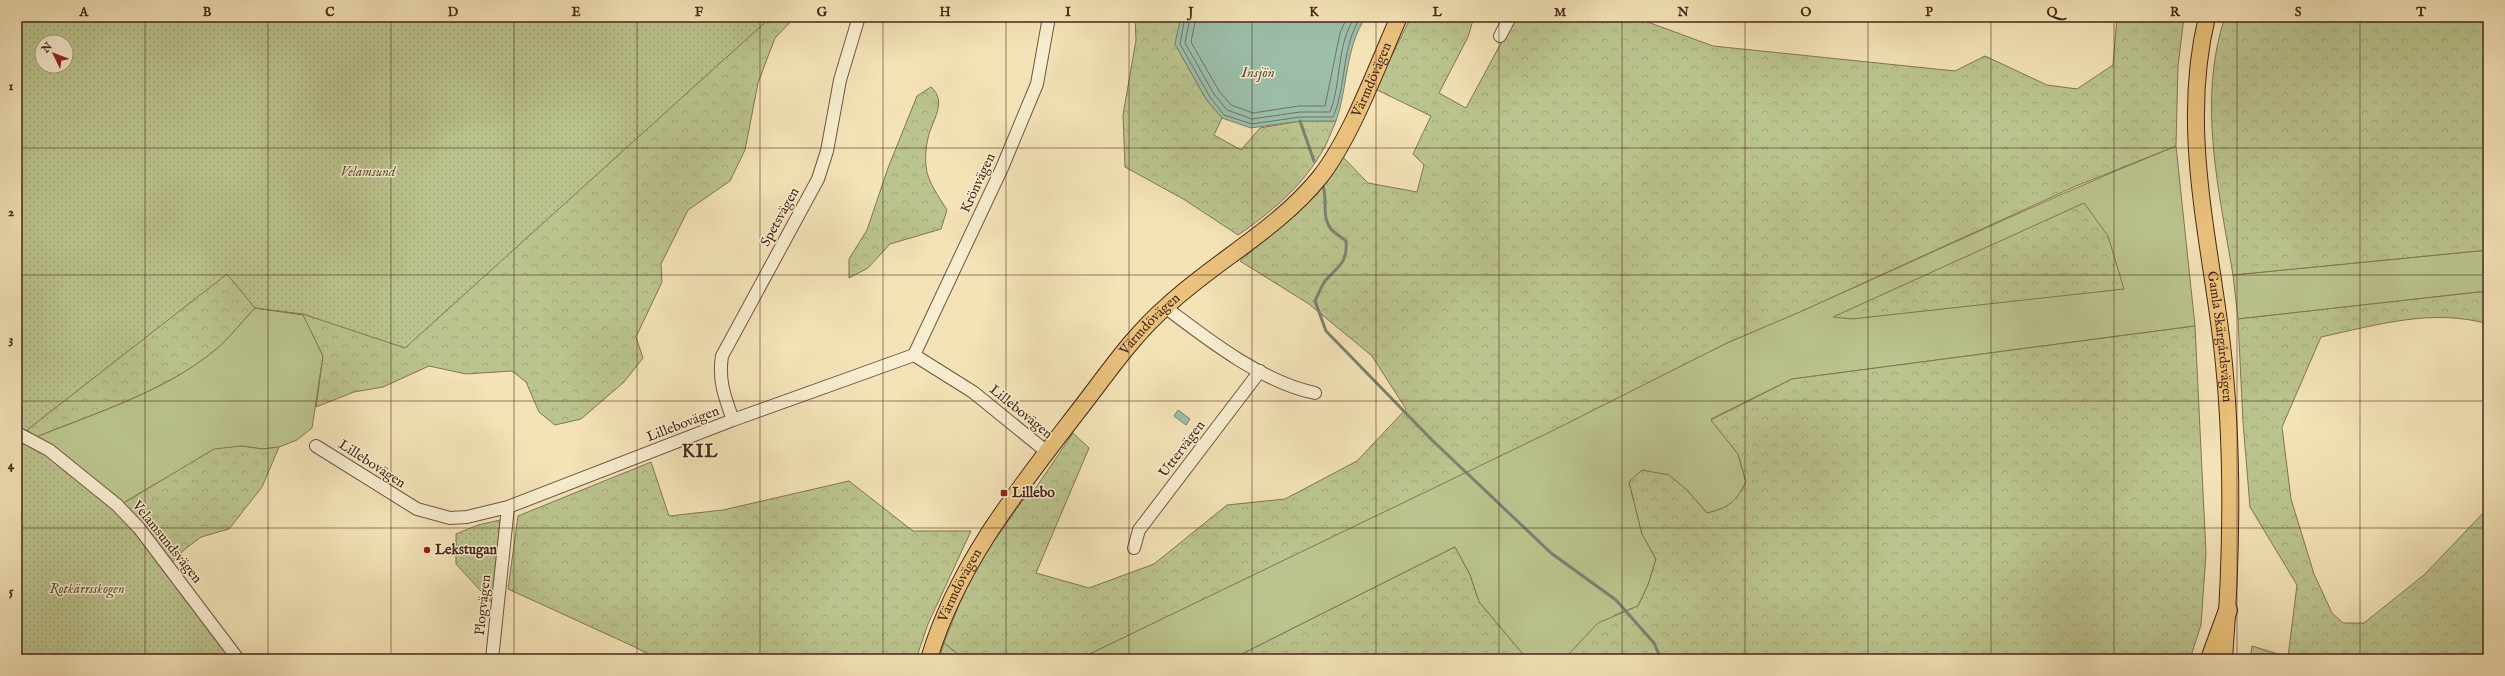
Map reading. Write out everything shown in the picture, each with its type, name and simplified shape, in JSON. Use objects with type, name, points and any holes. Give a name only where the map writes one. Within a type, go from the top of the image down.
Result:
[{"type":"highway","points":[[2210,659],[2228,610]]},
{"type":"main road","name":"Värmdövägen","points":[[929,659],[952,598],[976,552],[1047,452],[1122,353],[1165,307],[1185,289],[1275,222],[1298,201],[1320,176],[1349,126],[1399,17]]},
{"type":"main road","name":"Gamla Skärgårdsvägen","points":[[2207,17],[2195,90],[2195,144],[2202,209],[2222,346],[2232,483],[2228,610],[2224,659]]},
{"type":"street","name":"Krönvägen","points":[[914,355],[1002,168],[1037,84],[1048,17]]},
{"type":"street","points":[[1500,36],[1510,17]]},
{"type":"street","name":"Spetsvägen","points":[[734,420],[722,388],[720,372],[722,356],[818,179],[827,151],[840,80],[858,20]]},
{"type":"street","points":[[1165,307],[1208,339],[1260,371],[1296,389],[1315,393]]},
{"type":"street","name":"Lillebovägen","points":[[316,446],[417,509],[450,518],[466,517],[508,507],[734,420],[914,355],[973,392],[1047,452]]},
{"type":"street","name":"Uttervägen","points":[[1134,548],[1139,530],[1260,371]]},
{"type":"street","name":"Velamsundsvägen","points":[[17,433],[49,450],[122,511],[139,528],[238,659]]},
{"type":"street","name":"Plogvägen","points":[[492,659],[508,507]]},
{"type":"green space","name":"Velamsund","points":[[17,17],[795,17],[775,38],[758,83],[745,150],[730,181],[688,210],[661,264],[662,282],[636,337],[643,358],[624,382],[581,419],[555,425],[539,412],[526,382],[512,371],[466,374],[429,366],[383,387],[354,392],[316,407],[323,356],[303,315],[255,308],[231,335],[215,350],[196,365],[175,378],[106,410],[36,437],[26,431],[17,404]]},
{"type":"green space","name":"Velamsund","points":[[17,17],[771,17],[405,348],[303,314],[255,308],[227,274],[27,430],[122,504],[231,645],[226,655],[209,659],[17,659]]},
{"type":"green space","points":[[1135,17],[1181,17],[1175,44],[1206,99],[1222,118],[1214,135],[1241,150],[1260,128],[1300,121],[1336,121],[1327,143],[1304,178],[1273,209],[1238,235],[1185,200],[1125,167],[1123,115],[1136,40]]},
{"type":"green space","points":[[1411,17],[1474,17],[1468,37],[1439,93],[1466,108],[1515,17],[1634,17],[1713,46],[1955,71],[1985,56],[2047,85],[2077,89],[2113,65],[2117,17],[2184,17],[2178,66],[2176,146],[2076,186],[1800,312],[1729,342],[1550,432],[1079,659],[964,659],[944,643],[962,597],[983,556],[1023,500],[1033,492],[1073,433],[1089,448],[1036,573],[1089,588],[1154,564],[1227,505],[1285,499],[1357,461],[1406,409],[1372,356],[1309,304],[1240,261],[1304,206],[1342,156],[1368,183],[1417,192],[1424,165],[1413,154],[1431,116],[1375,89]]},
{"type":"green space","points":[[2225,17],[2488,17],[2488,250],[2233,275],[2213,146],[2212,81],[2217,48]]},
{"type":"green space","points":[[931,87],[936,93],[939,105],[928,138],[926,163],[927,172],[931,183],[947,210],[941,229],[890,244],[868,268],[849,278],[849,259],[867,230],[888,168],[917,96]]},
{"type":"green space","points":[[2176,146],[2195,326],[1792,379],[1711,419],[1738,454],[1746,482],[1739,495],[1731,503],[1721,509],[1707,513],[1686,489],[1642,470],[1629,482],[1642,534],[1656,559],[1648,585],[1638,606],[1615,615],[1564,659],[1527,659],[1479,602],[1470,575],[1455,547],[1232,659],[1079,659],[1729,342],[2120,169]]},
{"type":"green space","points":[[2084,203],[2108,236],[2124,289],[1852,319],[1833,317]]},
{"type":"green space","points":[[2488,250],[2488,291],[2238,319],[2233,275]]},
{"type":"green space","points":[[2488,291],[2488,324],[2467,319],[2425,318],[2384,323],[2321,337],[2282,427],[2291,499],[2314,574],[2332,613],[2343,623],[2364,623],[2424,575],[2488,508],[2488,659],[2250,659],[2252,646],[2288,657],[2297,585],[2250,507],[2243,422],[2238,319]]},
{"type":"green space","points":[[255,308],[303,314],[323,356],[312,428],[297,440],[279,447],[263,449],[241,446],[155,484],[122,504],[36,437],[106,410],[175,378],[196,365],[215,350],[231,335]]},
{"type":"green space","points":[[2195,326],[2206,553],[2201,625],[2190,659],[1564,659],[1598,623],[1638,606],[1648,585],[1656,559],[1642,534],[1629,482],[1642,470],[1669,475],[1686,489],[1707,513],[1721,509],[1731,503],[1739,495],[1746,482],[1738,454],[1711,420],[1792,379]]},
{"type":"green space","points":[[241,446],[263,449],[279,447],[262,487],[229,529],[201,537],[185,549],[170,565],[122,504],[214,449]]},
{"type":"green space","points":[[651,462],[669,516],[723,510],[849,481],[913,531],[971,531],[928,624],[916,659],[656,659],[637,648],[508,589],[518,516]]},
{"type":"green space","points":[[500,520],[492,603],[456,564],[456,534],[478,525]]},
{"type":"green space","points":[[1455,547],[1470,575],[1479,602],[1527,659],[1232,659]]},
{"type":"green space","points":[[944,643],[964,659],[939,659]]},
{"type":"water","name":"Insjön","points":[[1181,17],[1366,17],[1359,29],[1350,54],[1340,108],[1336,121],[1300,121],[1251,128],[1222,118],[1206,99],[1175,44]]},
{"type":"water","points":[[1178,410],[1190,419],[1186,425],[1174,416]]},
{"type":"waterway","points":[[1300,121],[1314,161]]},
{"type":"waterway","points":[[1323,186],[1325,197],[1325,214],[1328,224],[1333,231],[1346,241],[1344,259],[1338,268],[1325,281],[1315,301],[1326,331],[1432,440],[1551,553],[1616,600],[1654,643],[1661,659]]},
{"type":"place","name":"Lillebo","points":[[1004,493]]},
{"type":"place","name":"Lekstugan","points":[[427,550]]},
{"type":"district","name":"KIL","points":[[700,452]]},
{"type":"park label","name":"Rotkärrsskogen","points":[[87,589]]}]
